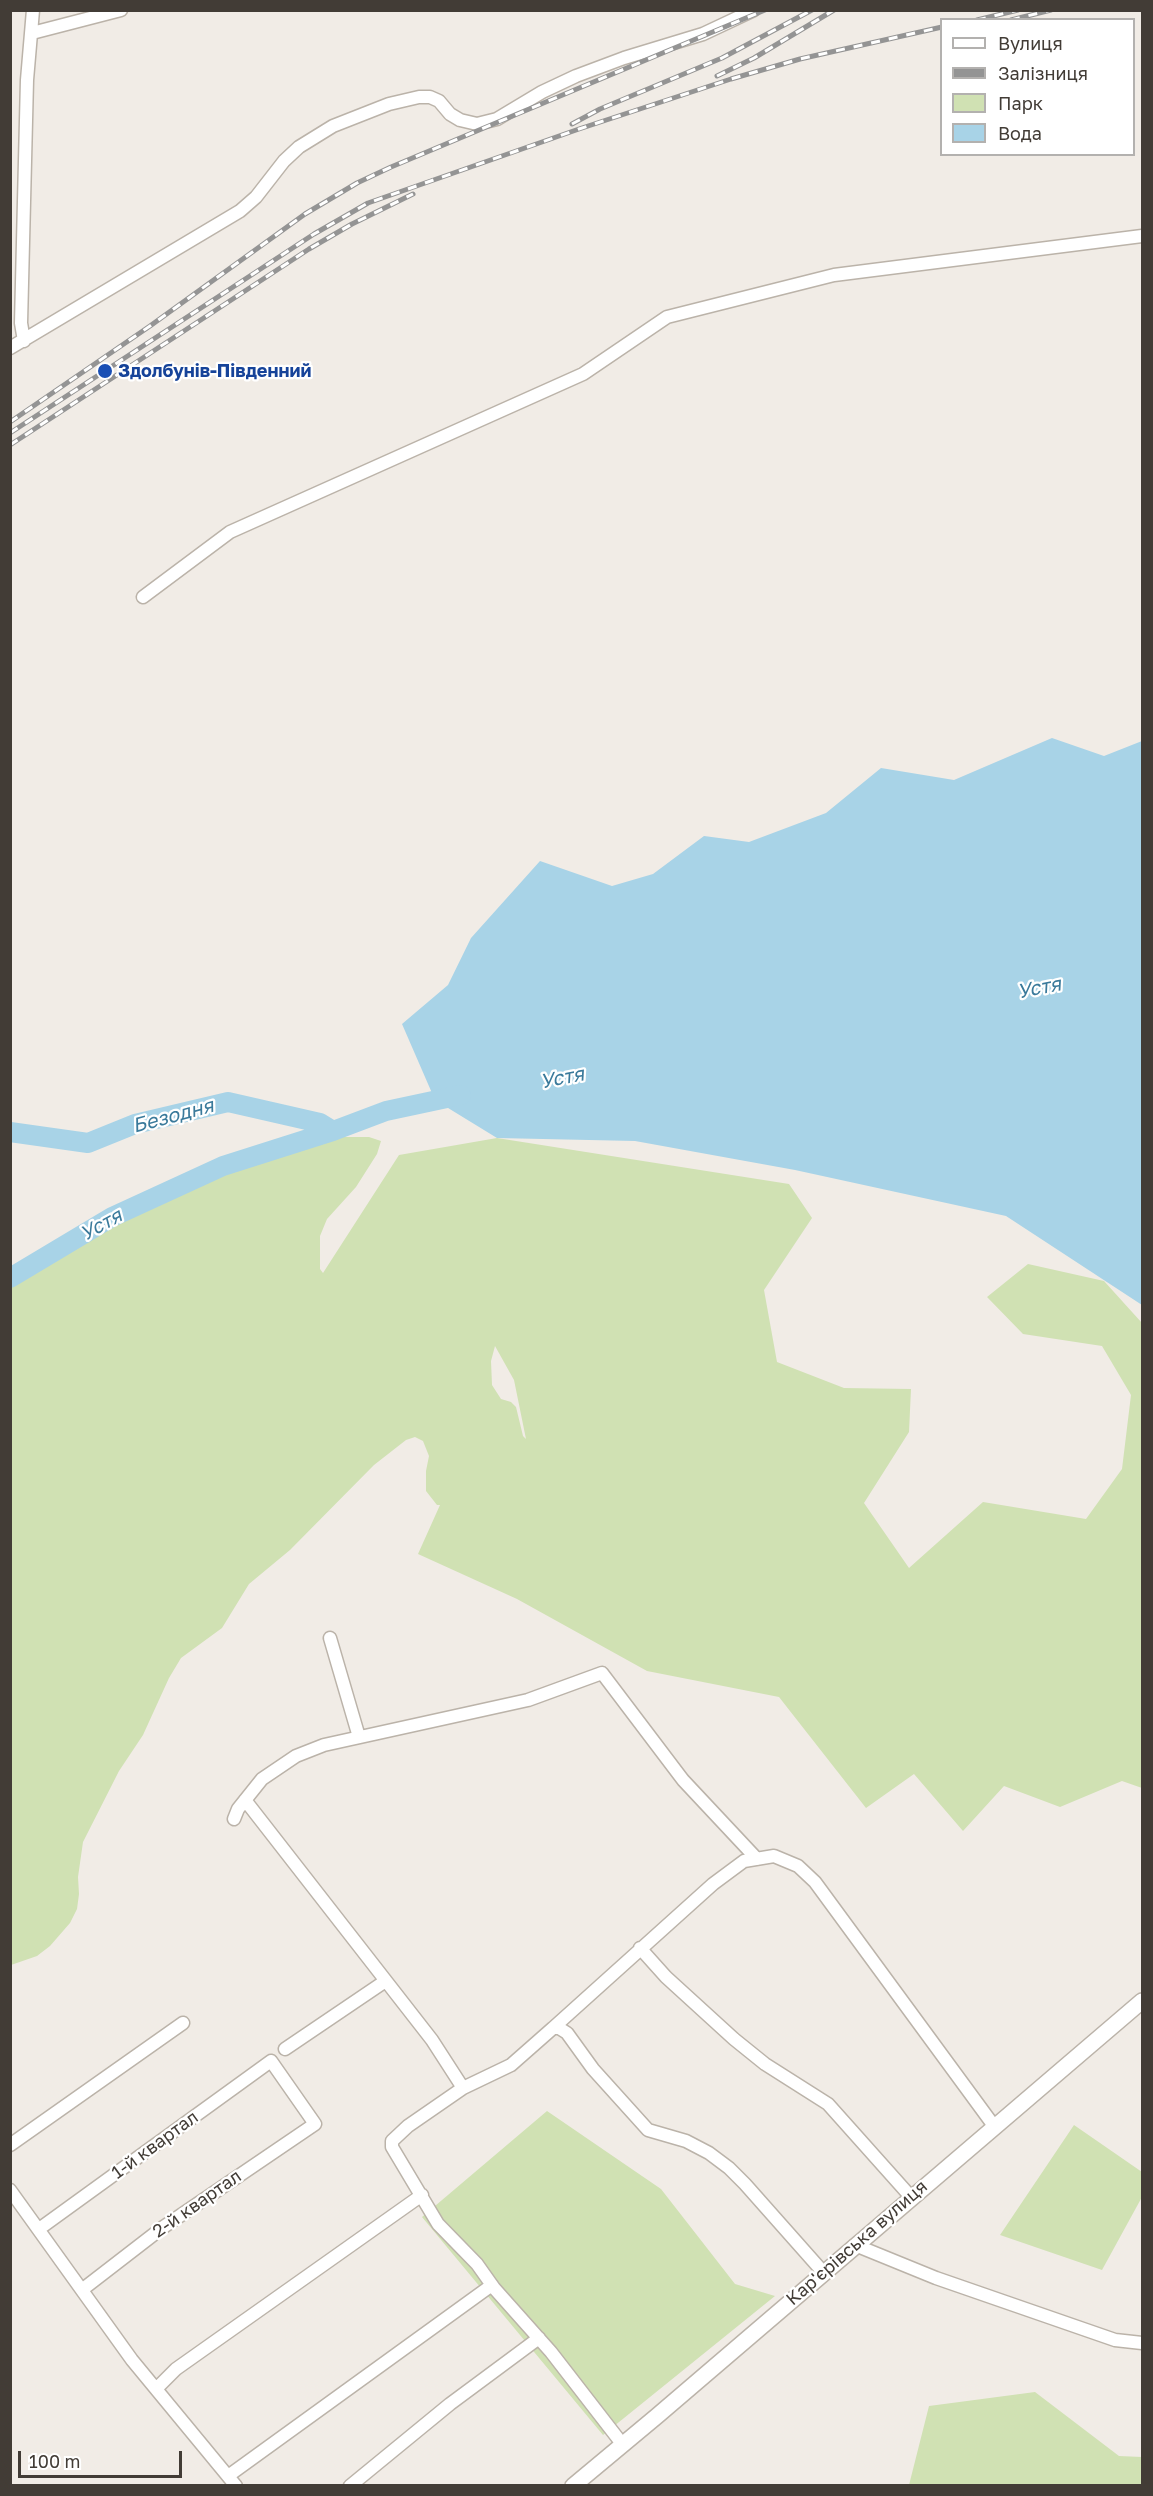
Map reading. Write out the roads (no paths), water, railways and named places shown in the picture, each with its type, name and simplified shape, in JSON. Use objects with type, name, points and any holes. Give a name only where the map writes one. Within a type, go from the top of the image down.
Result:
[{"type":"street","points":[[24,341],[21,323],[27,80],[33,10]]},
{"type":"street","points":[[32,33],[121,10]]},
{"type":"street","points":[[10,348],[240,211],[256,197],[284,160],[299,147],[333,126],[389,104],[419,97],[430,97],[439,101],[450,114],[460,120],[477,124],[497,119],[542,92],[576,76],[624,58],[704,34],[754,10]]},
{"type":"street","points":[[142,597],[230,532],[583,374],[667,317],[834,275],[1143,236]]},
{"type":"street","points":[[330,1638],[360,1737]]},
{"type":"street","points":[[234,1819],[244,1800],[262,1779],[296,1755],[360,1737],[528,1700],[602,1673],[683,1780],[757,1859]]},
{"type":"street","points":[[244,1800],[328,1905],[384,1982],[432,2040],[463,2088]]},
{"type":"street","points":[[623,2445],[539,2338],[492,2285],[477,2264],[438,2224],[392,2147],[392,2141],[408,2126],[463,2088],[512,2065],[640,1948],[713,1884],[744,1861],[774,1856],[798,1866],[815,1882],[994,2126]]},
{"type":"street","points":[[640,1948],[666,1977],[734,2039],[765,2064],[828,2104],[911,2197]]},
{"type":"street","points":[[285,2049],[384,1982]]},
{"type":"street","name":"Кар'єрівська вулиця","points":[[573,2486],[1143,2001]]},
{"type":"street","points":[[10,2145],[183,2023]]},
{"type":"street","points":[[553,2028],[559,2028],[567,2033],[593,2069],[648,2130],[686,2141],[709,2153],[729,2168],[823,2272]]},
{"type":"street","name":"1-й квартал","points":[[39,2229],[272,2061],[315,2124]]},
{"type":"street","name":"2-й квартал","points":[[83,2289],[162,2228],[315,2124]]},
{"type":"street","points":[[10,2190],[132,2360],[232,2481],[492,2285]]},
{"type":"street","points":[[156,2389],[176,2369],[422,2195]]},
{"type":"street","points":[[855,2245],[936,2278],[1115,2340],[1143,2343]]},
{"type":"street","points":[[350,2486],[450,2404],[539,2338]]},
{"type":"water","points":[[1052,738],[1104,756],[1142,741],[1142,1305],[1006,1216],[795,1170],[635,1141],[497,1138],[435,1100],[402,1024],[448,985],[471,938],[540,861],[612,886],[653,874],[704,836],[749,842],[826,813],[881,768],[954,780]]},
{"type":"waterway","name":"Устя","points":[[10,1278],[112,1217],[223,1166],[333,1131],[386,1111],[461,1095]]},
{"type":"waterway","name":"Безодня","points":[[10,1132],[88,1143],[135,1124],[228,1102],[320,1123],[333,1131]]},
{"type":"railway","points":[[10,422],[150,326],[305,214],[357,183],[765,10]]},
{"type":"railway","points":[[572,124],[600,109],[722,58],[812,10]]},
{"type":"railway","points":[[717,76],[754,58],[834,10]]},
{"type":"railway","points":[[985,18],[1018,10]]},
{"type":"railway","points":[[1019,18],[1051,10]]},
{"type":"railway","points":[[10,433],[314,234],[368,203],[579,129],[731,79],[800,59],[940,27]]},
{"type":"railway","points":[[10,445],[309,249],[352,224],[413,194]]},
{"type":"place","name":"Здолбунів-Південний","points":[[105,371]]}]
